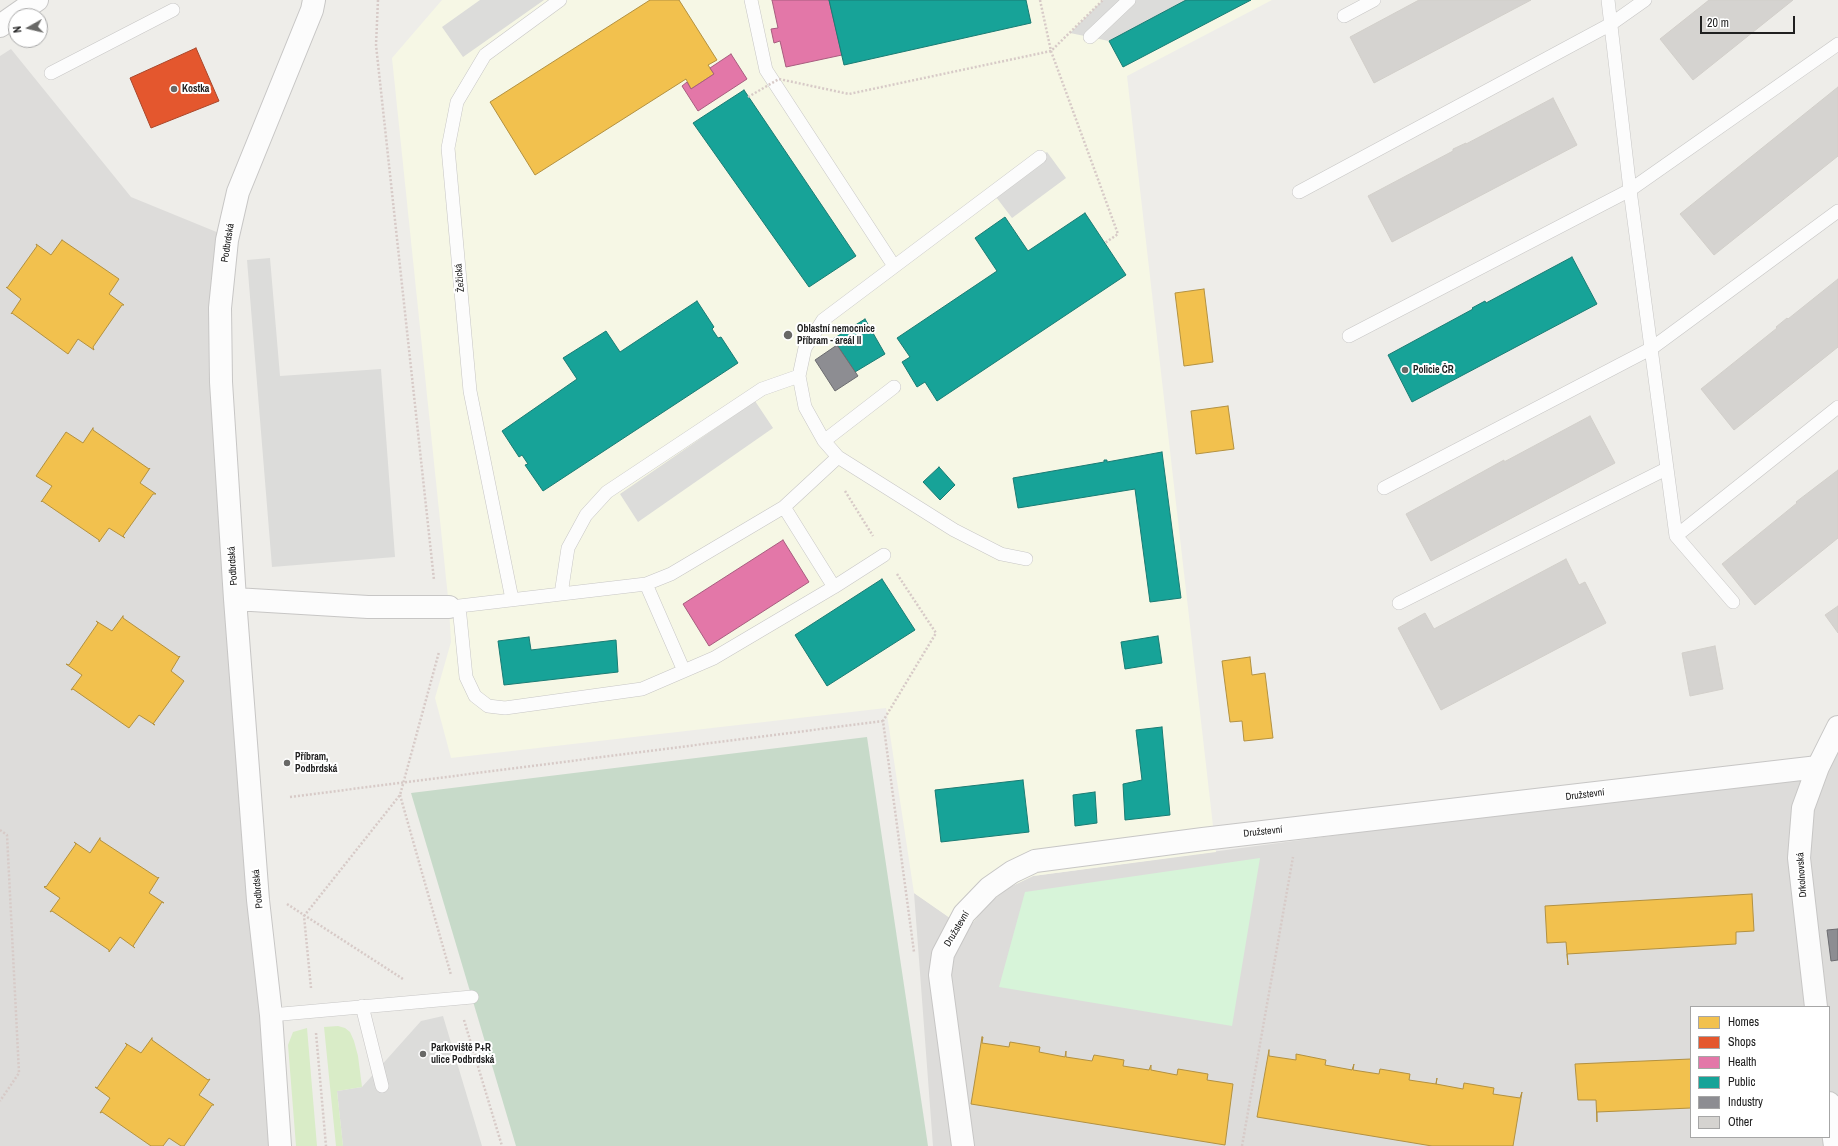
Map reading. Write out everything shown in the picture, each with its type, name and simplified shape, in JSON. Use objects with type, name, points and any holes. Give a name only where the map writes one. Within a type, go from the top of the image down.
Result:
[{"type":"street","points":[[0,26],[37,0]]},
{"type":"street","name":"Podbrdská","points":[[280,1146],[271,1015],[258,900],[235,599],[220,382],[220,308],[227,240],[238,192],[312,10],[314,0]]},
{"type":"street","points":[[235,599],[368,607],[454,607]]},
{"type":"street","name":"Drkolnovská","points":[[1816,1006],[1799,858],[1803,808],[1818,767],[1838,727]]},
{"type":"street","name":"Družstevní","points":[[963,1146],[940,975],[943,954],[964,914],[989,888],[1012,872],[1035,862],[1203,839],[1818,767]]},
{"type":"street","points":[[1830,1110],[1835,1146]]},
{"type":"lane","name":"Žežická","points":[[512,599],[470,391],[448,148],[457,102],[485,55],[560,0]]},
{"type":"lane","points":[[751,0],[766,70],[894,266]]},
{"type":"lane","points":[[1090,37],[1129,0]]},
{"type":"lane","points":[[1344,16],[1374,0]]},
{"type":"lane","points":[[1608,0],[1630,190],[1676,536],[1733,602]]},
{"type":"lane","points":[[1299,192],[1611,24],[1645,0]]},
{"type":"lane","points":[[51,74],[172,10]]},
{"type":"lane","points":[[1349,336],[1630,190],[1838,44]]},
{"type":"lane","points":[[1026,559],[1001,554],[954,530],[834,461],[805,407],[799,376],[805,348],[823,320],[1040,157]]},
{"type":"lane","points":[[1384,488],[1652,348],[1838,211]]},
{"type":"lane","points":[[561,594],[568,548],[586,515],[607,492],[762,389],[799,376]]},
{"type":"lane","points":[[824,441],[894,387]]},
{"type":"lane","points":[[1676,536],[1838,407]]},
{"type":"lane","points":[[834,461],[784,507],[671,574],[646,584],[454,607],[466,678],[475,696],[488,706],[505,708],[642,689],[714,658],[834,587],[884,555]]},
{"type":"lane","points":[[1399,603],[1666,469]]},
{"type":"lane","points":[[784,507],[834,587]]},
{"type":"lane","points":[[646,584],[684,671]]},
{"type":"lane","points":[[271,1015],[472,997]]},
{"type":"lane","points":[[362,1006],[382,1086]]},
{"type":"path","points":[[378,0],[376,45],[435,588]]},
{"type":"path","points":[[1040,0],[1051,51],[1118,234],[1105,243]]},
{"type":"path","points":[[748,97],[779,79],[849,94],[1051,51],[1103,0]]},
{"type":"path","points":[[834,461],[884,555],[936,633],[883,721],[914,954]]},
{"type":"path","points":[[312,995],[304,916],[400,795],[440,647]]},
{"type":"path","points":[[290,797],[883,721]]},
{"type":"path","points":[[400,795],[458,999],[502,1146]]},
{"type":"path","points":[[0,830],[7,835],[19,1074],[0,1101]]},
{"type":"path","points":[[1242,1146],[1293,853]]},
{"type":"path","points":[[286,903],[436,1000]]},
{"type":"path","points":[[315,1029],[326,1146]]},
{"type":"shaded area","name":"Oblastní nemocnice Příbram - areál II","points":[[442,0],[1272,0],[1127,76],[1216,852],[1033,876],[1008,888],[988,904],[967,930],[914,893],[886,708],[451,758],[435,698],[451,642],[449,607],[392,58]]},
{"type":"shaded area","points":[[480,0],[544,0],[463,57],[442,27]]},
{"type":"shaded area","points":[[1103,0],[1186,0],[1109,41],[1070,33]]},
{"type":"shaded area","points":[[11,49],[131,197],[219,233],[274,1146],[0,1146],[0,56]]},
{"type":"shaded area","points":[[1047,152],[1066,178],[1012,218],[993,193]]},
{"type":"shaded area","points":[[270,258],[280,376],[381,369],[395,557],[272,567],[247,260]]},
{"type":"shaded area","points":[[755,401],[773,428],[638,522],[620,494]]},
{"type":"shaded area","points":[[1838,722],[1838,1146],[933,1146],[914,893],[967,929],[988,904],[1008,888],[1033,876],[1747,780],[1808,758]]},
{"type":"shaded area","points":[[867,737],[928,1146],[516,1146],[411,793]]},
{"type":"shaded area","name":"Parkoviště P+R ulice Podbrdská","points":[[443,1016],[482,1146],[343,1146],[337,1091],[362,1087],[421,1021]]},
{"type":"green space","points":[[1260,858],[1232,1026],[999,987],[1025,892]]},
{"type":"green space","points":[[338,1026],[345,1028],[350,1032],[354,1041],[358,1056],[362,1087],[337,1091],[343,1146],[336,1146],[324,1027]]},
{"type":"green space","points":[[307,1028],[317,1146],[296,1146],[288,1045],[293,1032]]},
{"type":"building: Homes","points":[[650,0],[679,0],[717,60],[708,65],[714,74],[691,89],[686,79],[535,175],[490,102]]},
{"type":"building: Homes","points":[[62,240],[119,279],[109,294],[124,305],[122,305],[93,347],[94,350],[78,339],[68,354],[12,313],[11,314],[21,299],[7,288],[37,246],[36,244],[51,255]]},
{"type":"building: Homes","points":[[1204,289],[1213,362],[1184,366],[1175,293]]},
{"type":"building: Homes","points":[[1228,406],[1234,449],[1196,454],[1191,411]]},
{"type":"building: Homes","points":[[93,428],[93,430],[149,469],[150,468],[140,483],[156,494],[153,494],[123,536],[125,538],[109,528],[99,542],[99,540],[42,501],[41,502],[52,486],[36,476],[66,432],[83,443]]},
{"type":"building: Homes","points":[[123,616],[123,618],[179,657],[180,656],[171,671],[184,681],[153,724],[139,715],[129,728],[73,689],[71,690],[82,675],[66,664],[69,665],[98,623],[96,621],[112,631]]},
{"type":"building: Homes","points":[[1250,657],[1252,675],[1265,673],[1273,738],[1244,741],[1242,721],[1230,722],[1222,661]]},
{"type":"building: Homes","points":[[100,838],[100,840],[158,878],[159,877],[149,893],[164,903],[162,902],[133,946],[135,948],[120,937],[109,952],[109,950],[52,911],[50,912],[60,898],[44,887],[46,887],[76,844],[74,842],[90,853]]},
{"type":"building: Homes","points":[[1752,894],[1754,931],[1736,932],[1736,944],[1567,954],[1566,942],[1547,943],[1545,906]]},
{"type":"building: Homes","points":[[982,1037],[982,1043],[1009,1047],[1010,1042],[1040,1047],[1039,1052],[1065,1057],[1066,1051],[1066,1057],[1092,1061],[1094,1055],[1124,1060],[1123,1066],[1149,1070],[1151,1065],[1151,1070],[1177,1075],[1178,1069],[1208,1074],[1207,1080],[1233,1084],[1225,1145],[971,1104]]},
{"type":"building: Homes","points":[[152,1038],[152,1040],[208,1080],[210,1079],[199,1095],[214,1105],[212,1105],[184,1146],[181,1146],[169,1138],[163,1146],[151,1146],[102,1112],[100,1113],[110,1098],[95,1087],[97,1088],[127,1045],[125,1043],[141,1053]]},
{"type":"building: Homes","points":[[1269,1050],[1269,1056],[1296,1060],[1296,1054],[1326,1060],[1325,1065],[1352,1070],[1354,1064],[1353,1070],[1379,1074],[1380,1069],[1410,1074],[1409,1080],[1463,1089],[1464,1083],[1494,1088],[1493,1094],[1520,1098],[1522,1092],[1513,1146],[1432,1146],[1257,1117]]},
{"type":"building: Homes","points":[[1690,1059],[1690,1108],[1597,1112],[1597,1122],[1596,1100],[1578,1100],[1575,1064]]},
{"type":"building: Shops","name":"Kostka","points":[[196,48],[219,101],[151,128],[130,78]]},
{"type":"building: Health","points":[[772,0],[829,0],[842,55],[786,67],[780,41],[774,43],[771,29],[778,28]]},
{"type":"building: Health","points":[[731,54],[747,79],[698,111],[682,86],[687,82],[691,89],[714,74],[710,68]]},
{"type":"building: Health","points":[[783,540],[809,582],[709,646],[683,604]]},
{"type":"building: Public","points":[[829,0],[1026,0],[1031,23],[844,65]]},
{"type":"building: Public","points":[[1186,0],[1251,0],[1123,67],[1109,41]]},
{"type":"building: Public","points":[[744,90],[856,256],[809,287],[693,123]]},
{"type":"building: Public","points":[[1085,213],[1126,275],[937,401],[925,382],[917,387],[902,362],[910,357],[897,338],[997,271],[975,238],[1005,217],[1028,251]]},
{"type":"building: Public","points":[[1572,257],[1597,304],[1412,402],[1388,355],[1485,301],[1486,303]]},
{"type":"building: Public","points":[[697,301],[714,327],[712,329],[718,338],[721,337],[738,363],[543,491],[525,465],[528,464],[522,455],[519,457],[502,431],[577,379],[563,358],[606,331],[620,352]]},
{"type":"building: Public","points":[[865,319],[885,354],[855,372],[833,339]]},
{"type":"building: Public","points":[[1162,452],[1181,598],[1150,602],[1135,489],[1018,508],[1013,478],[1104,462],[1104,460],[1107,460],[1107,462]]},
{"type":"building: Public","points":[[939,467],[955,485],[940,500],[923,482]]},
{"type":"building: Public","points":[[882,579],[915,630],[827,686],[795,635]]},
{"type":"building: Public","points":[[1158,636],[1162,663],[1125,669],[1121,642]]},
{"type":"building: Public","points":[[529,637],[531,650],[616,640],[618,672],[504,685],[498,641]]},
{"type":"building: Public","points":[[1162,727],[1170,815],[1125,820],[1123,784],[1142,780],[1136,730]]},
{"type":"building: Public","points":[[1023,780],[1029,832],[941,842],[935,790]]},
{"type":"building: Public","points":[[1095,792],[1097,823],[1075,826],[1073,795]]},
{"type":"building: Industry","points":[[837,345],[858,376],[835,391],[815,360]]},
{"type":"building: Industry","points":[[1838,929],[1838,960],[1831,961],[1827,930]]},
{"type":"building: Other","points":[[1419,0],[1531,0],[1374,83],[1350,37]]},
{"type":"building: Other","points":[[1709,0],[1793,0],[1693,80],[1660,39]]},
{"type":"building: Other","points":[[1838,87],[1838,156],[1714,255],[1680,214]]},
{"type":"building: Other","points":[[1553,98],[1577,145],[1392,242],[1368,196],[1453,151],[1453,149],[1466,144]]},
{"type":"building: Other","points":[[1838,279],[1838,347],[1734,430],[1701,389],[1777,328],[1776,327],[1787,318],[1788,319]]},
{"type":"building: Other","points":[[1590,416],[1615,463],[1431,561],[1406,514],[1504,460],[1504,462]]},
{"type":"building: Other","points":[[1838,470],[1838,538],[1755,605],[1722,564],[1797,503],[1796,502]]},
{"type":"building: Other","points":[[1566,559],[1579,585],[1585,582],[1606,623],[1441,710],[1398,628],[1425,613],[1434,629]]},
{"type":"building: Other","points":[[1838,606],[1838,633],[1825,615]]},
{"type":"building: Other","points":[[1715,646],[1723,689],[1690,696],[1682,653]]},
{"type":"place","name":"Kostka","points":[[174,89]]},
{"type":"place","name":"Oblastní nemocnice Příbram - areál II","points":[[788,335]]},
{"type":"place","name":"Policie ČR","points":[[1405,370]]},
{"type":"place","name":"Příbram, Podbrdská","points":[[287,763]]},
{"type":"place","name":"Parkoviště P+R ulice Podbrdská","points":[[423,1054]]}]
